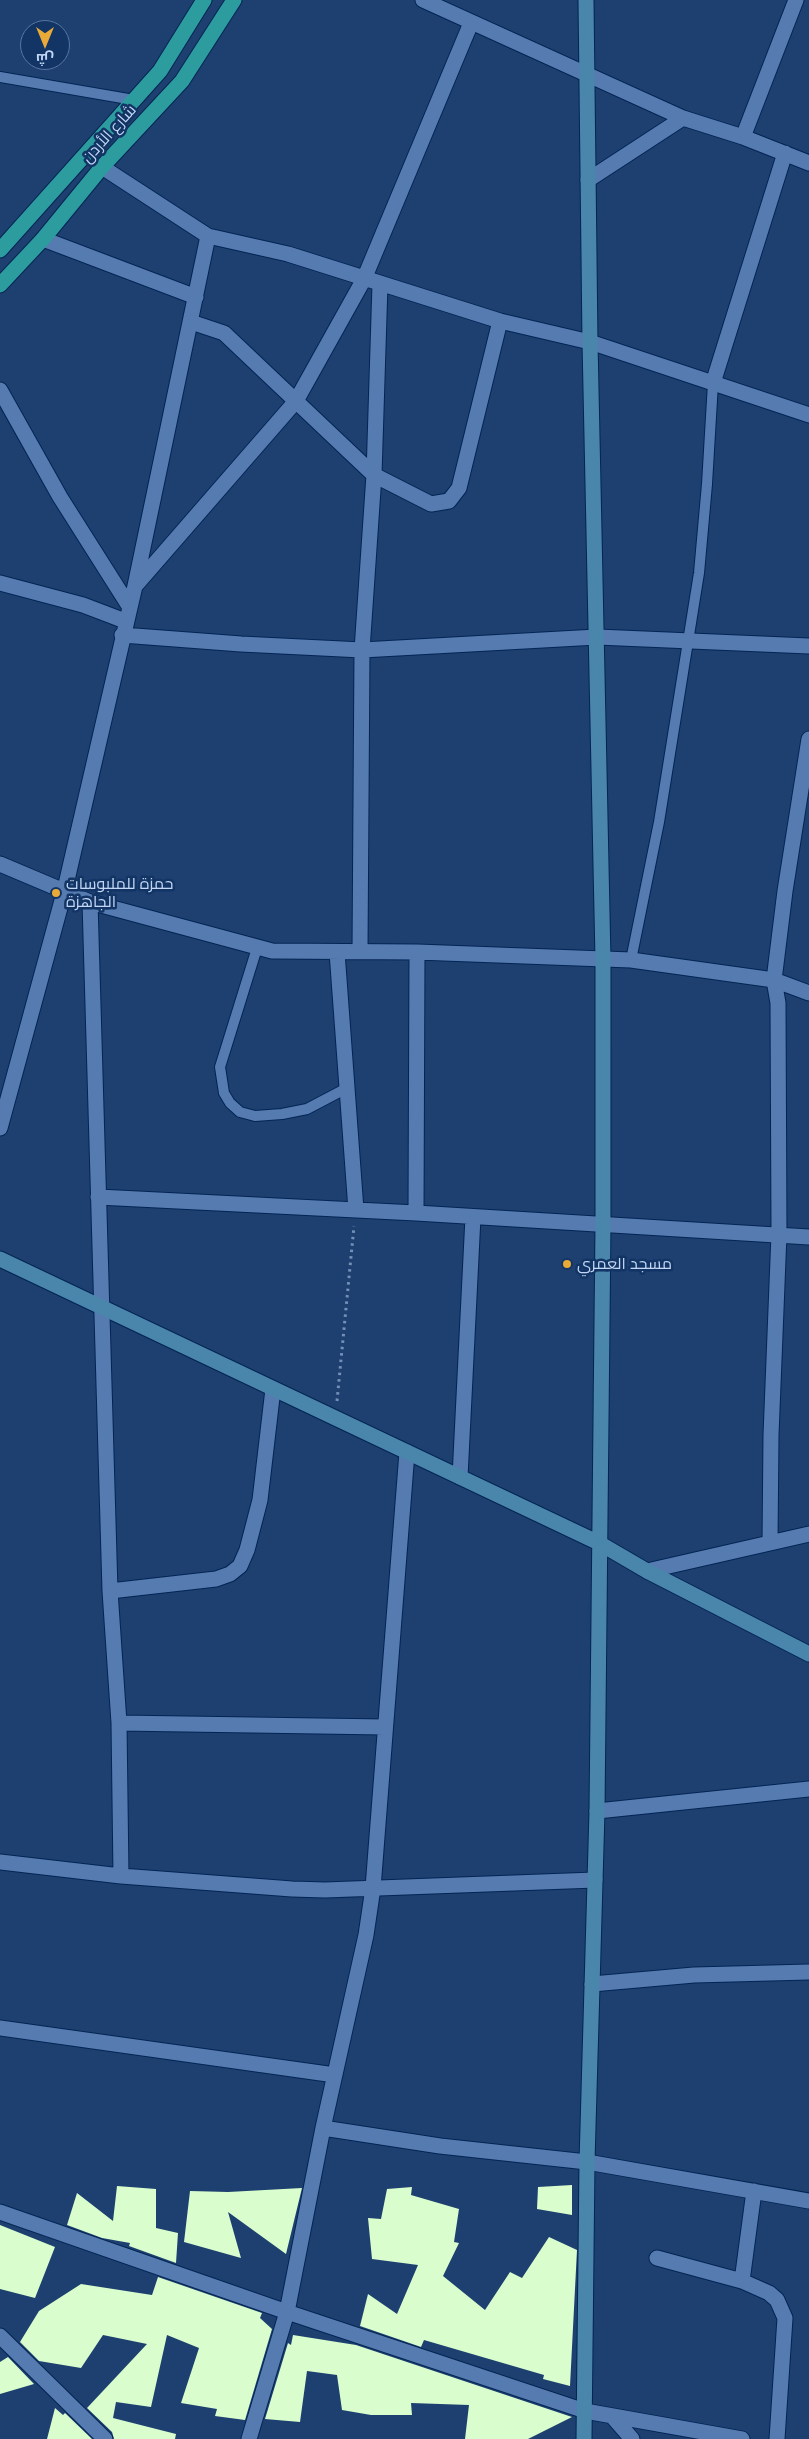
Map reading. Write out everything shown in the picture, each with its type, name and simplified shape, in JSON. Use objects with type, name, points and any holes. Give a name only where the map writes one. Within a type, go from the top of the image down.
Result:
[{"type":"highway","name":"شارع الأردن","points":[[0,250],[160,71],[204,0]]},
{"type":"highway","name":"شارع الأردن","points":[[0,285],[43,239],[102,167],[182,81],[234,0]]},
{"type":"street","points":[[423,0],[683,118],[743,137],[809,163]]},
{"type":"street","points":[[584,2439],[588,2162],[597,1811],[603,1224],[603,960],[590,342],[586,0]]},
{"type":"street","points":[[743,137],[796,0]]},
{"type":"street","points":[[135,586],[296,401],[364,279],[472,23]]},
{"type":"street","points":[[588,180],[683,118]]},
{"type":"street","points":[[713,383],[786,153]]},
{"type":"street","points":[[102,167],[208,236],[288,254],[500,321],[590,342],[809,415]]},
{"type":"street","points":[[0,1128],[64,892],[135,586],[208,236]]},
{"type":"street","points":[[43,239],[196,297]]},
{"type":"street","points":[[360,951],[362,650],[374,475],[380,284]]},
{"type":"street","points":[[191,322],[224,333],[374,475],[431,504],[449,501],[459,488],[500,321]]},
{"type":"street","points":[[0,390],[60,497],[129,606]]},
{"type":"street","points":[[0,583],[83,605],[124,628],[241,644],[362,650],[597,637],[809,646]]},
{"type":"street","points":[[770,1542],[771,1435],[780,1234],[778,1003],[774,980],[785,891],[809,738]]},
{"type":"street","points":[[0,864],[90,902],[257,948],[287,953],[417,952],[631,960],[774,980],[809,993]]},
{"type":"street","points":[[90,902],[100,1308],[110,1591],[119,1722],[121,1876]]},
{"type":"street","points":[[337,952],[356,1210]]},
{"type":"street","points":[[416,1213],[417,952]]},
{"type":"street","points":[[98,1197],[416,1213],[809,1237]]},
{"type":"street","points":[[460,1477],[473,1217]]},
{"type":"street","points":[[0,1259],[599,1543],[647,1571],[809,1654]]},
{"type":"street","points":[[110,1591],[216,1578],[230,1574],[240,1566],[247,1550],[260,1500],[273,1389]]},
{"type":"street","points":[[249,2439],[287,2312],[323,2128],[359,1970],[373,1888],[384,1727],[407,1452]]},
{"type":"street","points":[[647,1571],[809,1534]]},
{"type":"street","points":[[119,1722],[384,1727]]},
{"type":"street","points":[[597,1811],[809,1789]]},
{"type":"street","points":[[0,1862],[121,1876],[292,1889],[595,1880]]},
{"type":"street","points":[[592,1984],[694,1975],[809,1972]]},
{"type":"street","points":[[0,2028],[335,2075]]},
{"type":"street","points":[[323,2128],[440,2146],[588,2162],[809,2201]]},
{"type":"street","points":[[742,2281],[754,2191]]},
{"type":"street","points":[[0,2212],[287,2312],[584,2411],[742,2439]]},
{"type":"street","points":[[656,2258],[742,2281],[769,2293],[777,2300],[785,2318],[777,2439]]},
{"type":"street","points":[[0,2336],[105,2439]]},
{"type":"street","points":[[612,2416],[632,2439]]},
{"type":"lane","points":[[0,77],[134,100]]},
{"type":"lane","points":[[631,960],[659,822],[700,563],[713,383]]},
{"type":"lane","points":[[257,948],[220,1067],[220,1081],[227,1098],[240,1112],[255,1116],[282,1114],[307,1109],[347,1088]]},
{"type":"path","points":[[336,1419],[356,1210]]},
{"type":"building","points":[[572,2185],[572,2215],[537,2209],[538,2187]]},
{"type":"building","points":[[117,2186],[156,2189],[156,2228],[178,2233],[176,2263],[129,2246],[130,2243],[102,2238],[67,2225],[77,2193],[113,2221]]},
{"type":"building","points":[[412,2187],[411,2195],[459,2209],[454,2242],[459,2243],[443,2276],[485,2310],[510,2272],[522,2278],[549,2237],[577,2250],[570,2386],[543,2379],[544,2375],[424,2340],[421,2347],[360,2326],[368,2294],[397,2314],[418,2265],[372,2259],[368,2218],[381,2219],[387,2189]]},
{"type":"building","points":[[302,2188],[286,2254],[228,2212],[241,2258],[184,2242],[190,2191],[228,2192]]},
{"type":"building","points":[[0,2225],[55,2247],[35,2298],[0,2289]]},
{"type":"building","points":[[158,2277],[262,2313],[260,2318],[272,2329],[245,2420],[215,2416],[217,2409],[181,2403],[199,2348],[167,2335],[151,2407],[116,2402],[113,2418],[176,2434],[175,2439],[114,2439],[112,2432],[87,2408],[147,2344],[103,2335],[81,2368],[39,2361],[20,2342],[39,2311],[81,2284],[152,2295]]},
{"type":"building","points":[[293,2335],[356,2345],[572,2417],[528,2439],[465,2439],[469,2405],[411,2403],[412,2415],[371,2415],[342,2410],[337,2375],[307,2371],[300,2422],[265,2419],[288,2343],[291,2345]]},
{"type":"building","points":[[8,2357],[34,2384],[0,2394],[0,2362]]},
{"type":"building","points":[[55,2408],[63,2415],[65,2413],[92,2439],[47,2439]]},
{"type":"place","name":"حمزة للملبوسات الجاهزة","points":[[56,893]]},
{"type":"place","name":"مسجد العمري","points":[[567,1264]]}]
